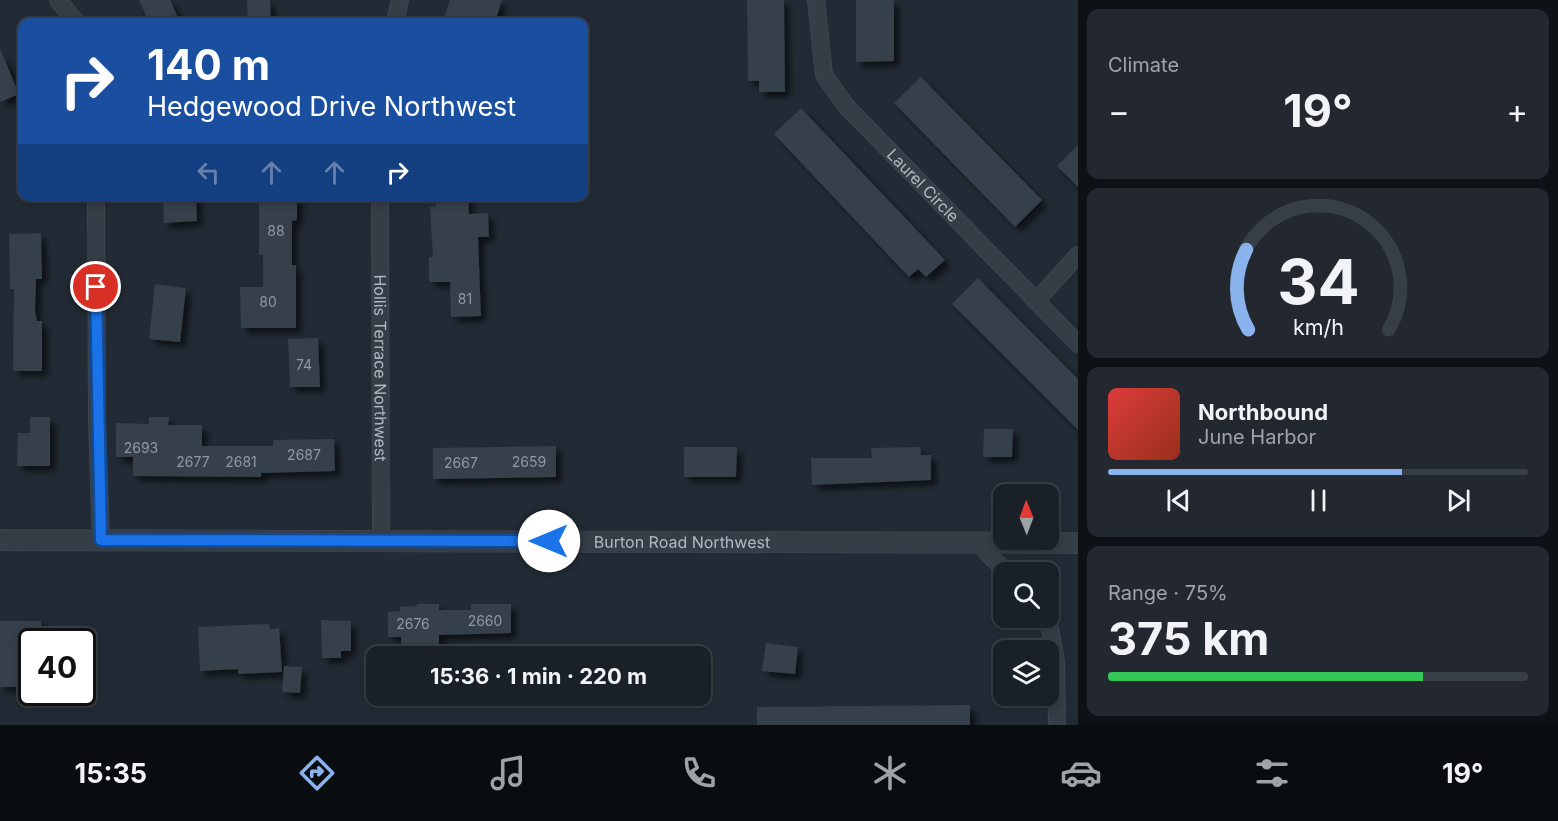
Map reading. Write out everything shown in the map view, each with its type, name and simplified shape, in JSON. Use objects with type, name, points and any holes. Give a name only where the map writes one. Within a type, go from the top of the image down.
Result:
[{"type":"street","points":[[58,0],[73,18]]},
{"type":"street","points":[[397,18],[400,0]]},
{"type":"street","name":"Laurel Circle","points":[[816,0],[824,75],[846,106],[1078,344]]},
{"type":"street","points":[[96,201],[97,422],[101,540]]},
{"type":"street","name":"Hollis Terrace Northwest","points":[[380,201],[381,540]]},
{"type":"street","points":[[1036,302],[1078,255]]},
{"type":"street","name":"Burton Road Northwest","points":[[0,540],[1078,543]]},
{"type":"street","points":[[979,544],[996,562]]},
{"type":"street","points":[[1050,628],[1056,661],[1057,725]]},
{"type":"building","points":[[139,0],[170,0],[178,18],[147,18]]},
{"type":"building","points":[[247,0],[270,0],[271,18],[248,18]]},
{"type":"building","points":[[450,0],[502,0],[496,18],[444,17]]},
{"type":"building","points":[[747,0],[784,0],[785,92],[759,92],[759,81],[748,81]]},
{"type":"building","points":[[856,0],[894,0],[894,61],[856,62]]},
{"type":"building","points":[[0,49],[18,94],[0,102]]},
{"type":"building","points":[[921,77],[1042,200],[1015,227],[894,103]]},
{"type":"building","points":[[801,108],[945,260],[926,277],[918,269],[909,277],[774,134]]},
{"type":"building","points":[[1078,145],[1078,187],[1057,166]]},
{"type":"building","points":[[163,201],[196,201],[197,221],[164,223]]},
{"type":"building","points":[[259,201],[297,201],[297,220],[292,221],[292,265],[296,265],[296,328],[241,328],[240,287],[263,287],[263,255],[259,255]]},
{"type":"building","points":[[436,201],[468,201],[469,214],[488,213],[489,237],[478,237],[481,316],[451,317],[450,282],[429,282],[429,257],[433,257],[430,207],[435,207]]},
{"type":"building","points":[[41,233],[42,279],[36,279],[35,310],[37,321],[42,321],[42,371],[13,371],[14,289],[10,289],[9,234]]},
{"type":"building","points":[[978,278],[1078,379],[1078,430],[952,304]]},
{"type":"building","points":[[155,284],[186,288],[180,342],[149,339]]},
{"type":"building","points":[[318,338],[320,387],[290,387],[288,339]]},
{"type":"building","points":[[30,417],[50,417],[50,466],[17,466],[18,433],[30,433]]},
{"type":"building","points":[[149,417],[169,417],[168,425],[202,425],[202,446],[273,446],[273,440],[334,439],[335,471],[261,473],[261,477],[133,476],[133,457],[116,457],[116,423],[149,424]]},
{"type":"building","points":[[984,429],[1013,429],[1012,457],[983,457]]},
{"type":"building","points":[[556,446],[556,477],[433,479],[433,448]]},
{"type":"building","points":[[684,447],[737,447],[736,477],[684,477]]},
{"type":"building","points":[[920,447],[921,455],[931,455],[931,480],[812,485],[811,458],[872,458],[871,448]]},
{"type":"building","points":[[417,604],[439,604],[439,610],[471,610],[471,604],[511,604],[511,633],[439,635],[439,646],[401,646],[401,637],[388,637],[388,612],[400,611],[400,607],[417,606]]},
{"type":"building","points":[[321,620],[351,621],[351,651],[341,651],[341,658],[322,658]]},
{"type":"building","points":[[0,621],[41,621],[41,628],[18,628],[18,687],[0,687]]},
{"type":"building","points":[[269,624],[270,629],[279,628],[282,672],[238,674],[238,669],[200,671],[198,627]]},
{"type":"building","points":[[766,643],[798,647],[795,674],[762,671]]},
{"type":"building","points":[[284,666],[302,667],[300,693],[282,692]]},
{"type":"building","points":[[970,705],[970,725],[757,725],[757,707]]},
{"type":"route","points":[[96,287],[101,540],[549,541]]}]
